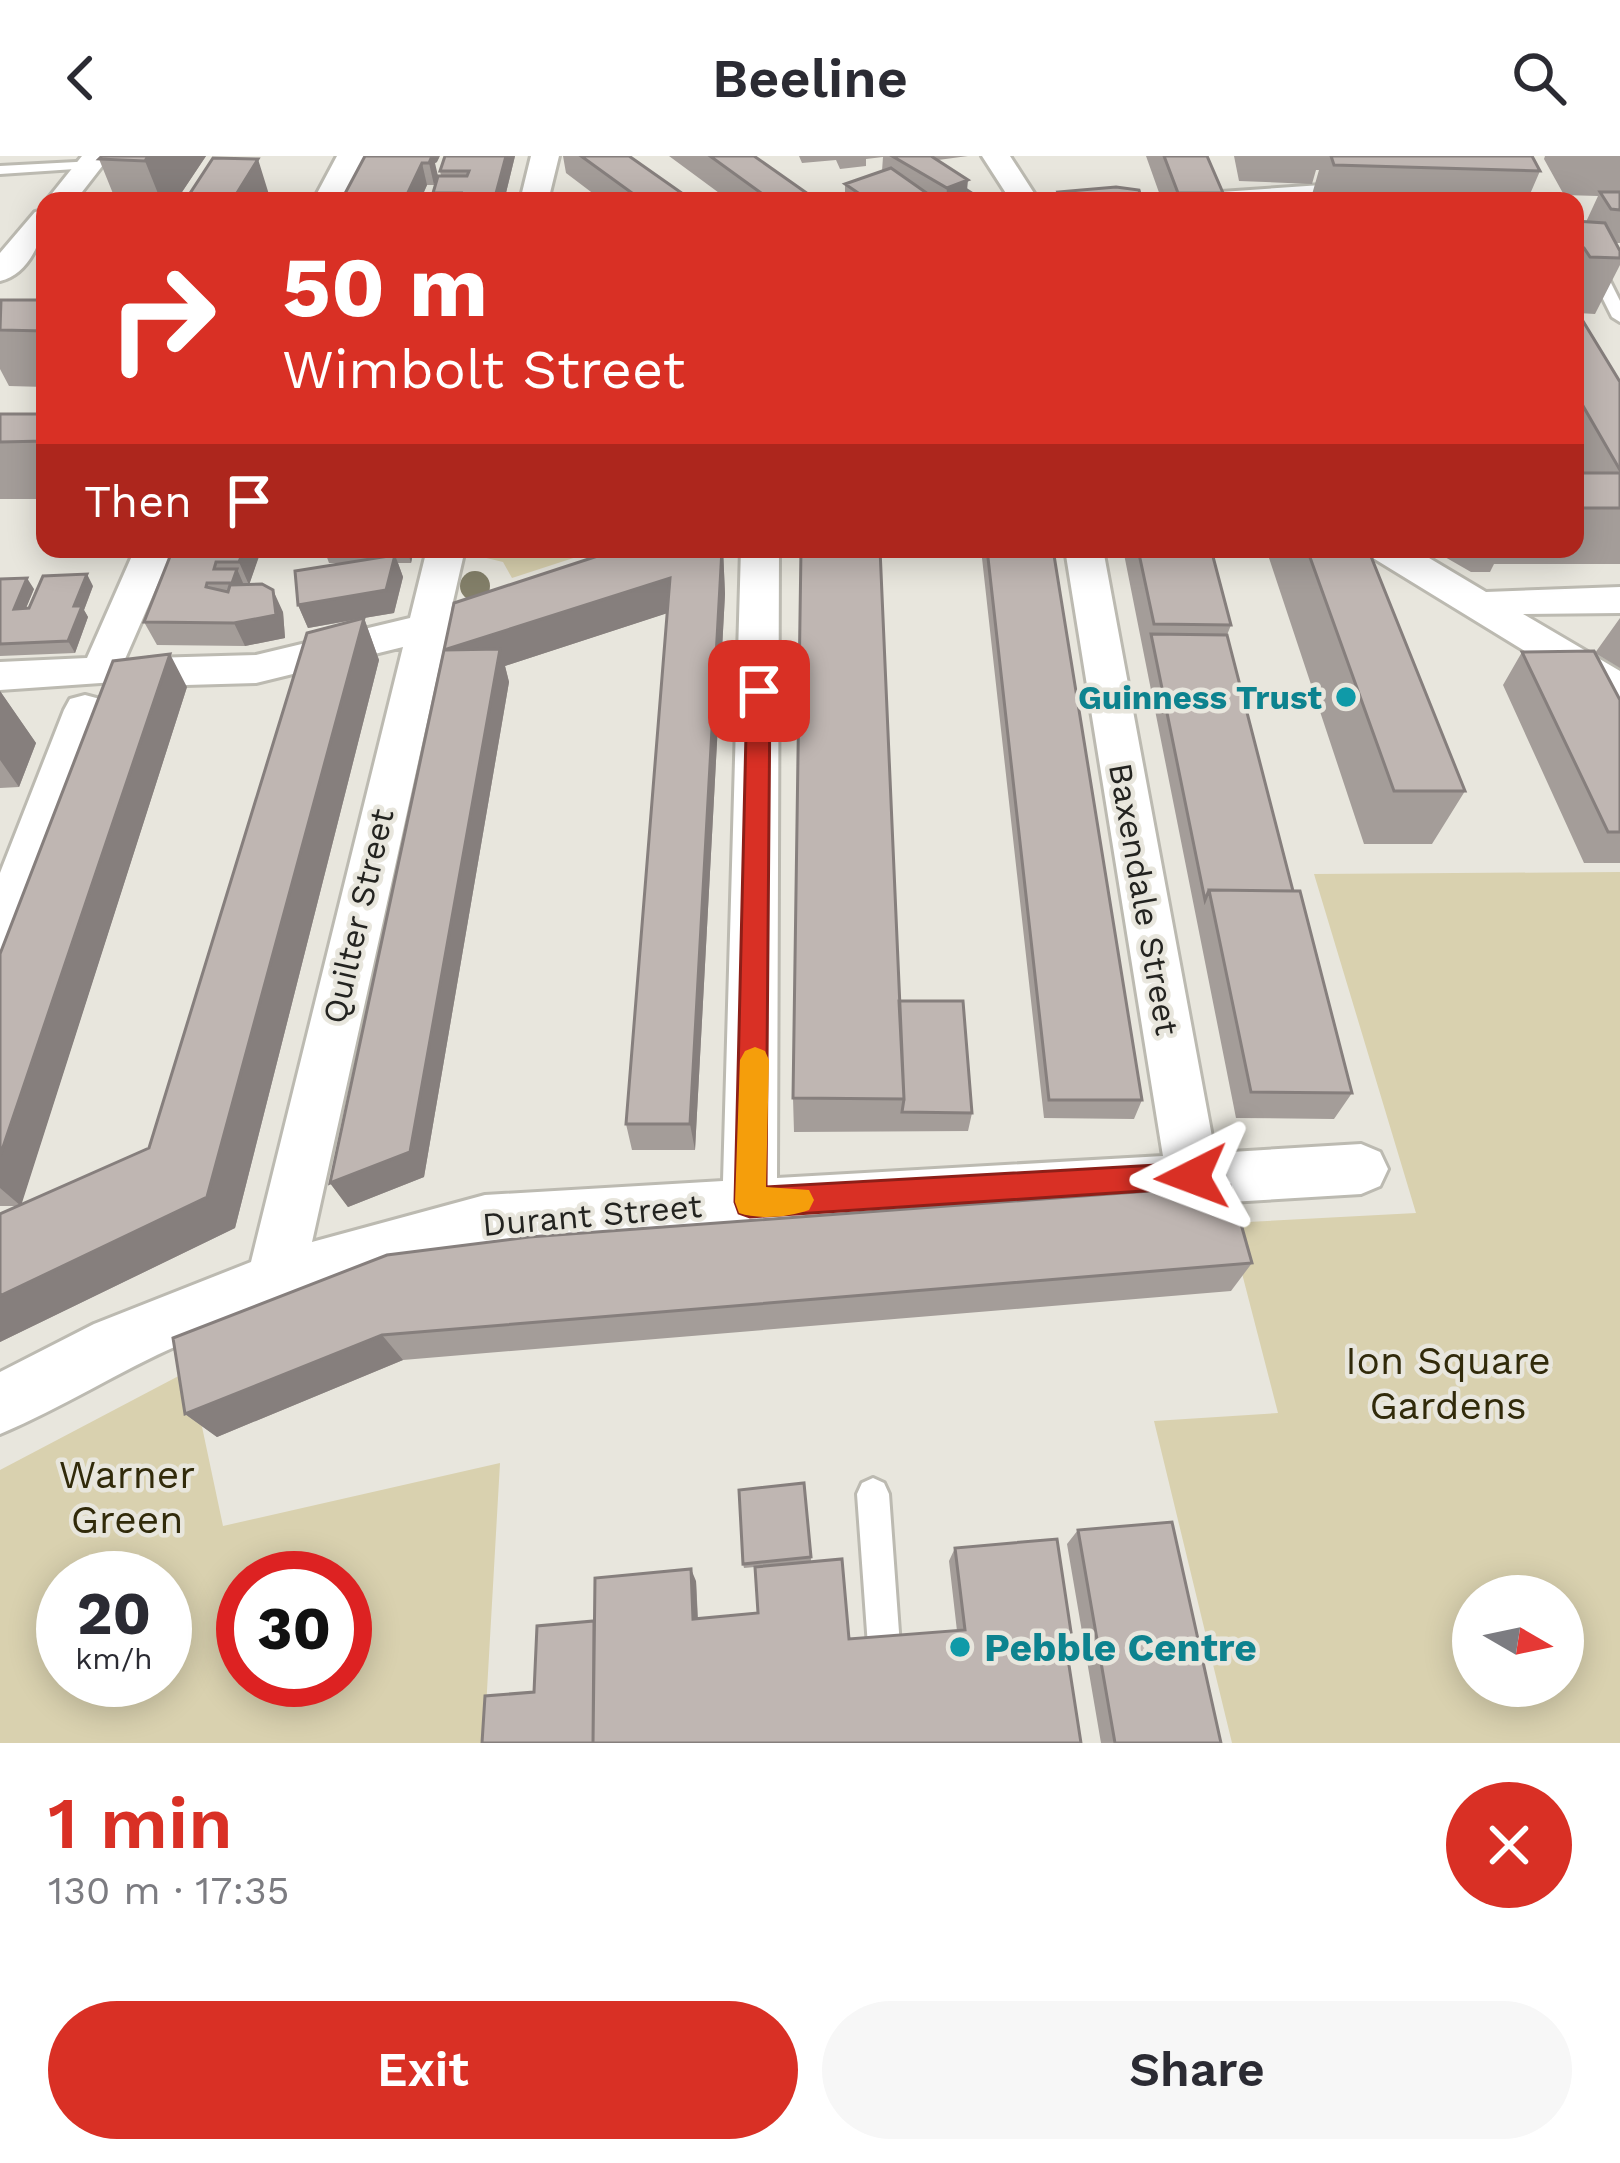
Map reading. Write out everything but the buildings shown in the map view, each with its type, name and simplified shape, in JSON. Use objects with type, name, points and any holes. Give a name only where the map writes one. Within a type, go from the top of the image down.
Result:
[{"type":"street","points":[[332,192],[351,156]]},
{"type":"street","points":[[536,192],[545,156]]},
{"type":"street","points":[[996,156],[1019,192]]},
{"type":"street","points":[[67,192],[93,160]]},
{"type":"street","points":[[0,272],[36,229]]},
{"type":"street","points":[[0,934],[20,821],[93,691],[150,558]]},
{"type":"street","name":"Quilter Street","points":[[274,1285],[444,558]]},
{"type":"street","points":[[750,1202],[760,558]]},
{"type":"street","name":"Baxendale Street","points":[[1086,558],[1192,1177]]},
{"type":"street","points":[[1401,558],[1620,690]]},
{"type":"street","points":[[1480,606],[1620,600]]},
{"type":"street","points":[[151,672],[256,669],[484,610]]},
{"type":"street","points":[[0,676],[93,691]]},
{"type":"street","name":"Durant Street","points":[[0,1404],[116,1343],[419,1237],[485,1221],[1361,1169]]},
{"type":"lane","points":[[0,170],[93,160]]},
{"type":"lane","points":[[1219,191],[1336,188]]},
{"type":"lane","points":[[1595,259],[1620,316]]},
{"type":"lane","points":[[873,1494],[884,1646]]},
{"type":"green space","points":[[486,558],[573,558],[512,578],[503,562]]},
{"type":"green space","name":"Ion Square Gardens","points":[[1620,872],[1620,1743],[1232,1743],[1154,1421],[1278,1413],[1229,1223],[1416,1213],[1314,874]]},
{"type":"green space","name":"Warner Green","points":[[190,1370],[223,1526],[500,1463],[484,1743],[0,1743],[0,1470]]},
{"type":"slow traffic","points":[[755,1060],[750,1202],[798,1200]]},
{"type":"place","name":"Guinness Trust","points":[[1346,697]]},
{"type":"place","name":"Pebble Centre","points":[[960,1647]]},
{"type":"route","points":[[759,691],[750,1202],[1192,1177]]}]
